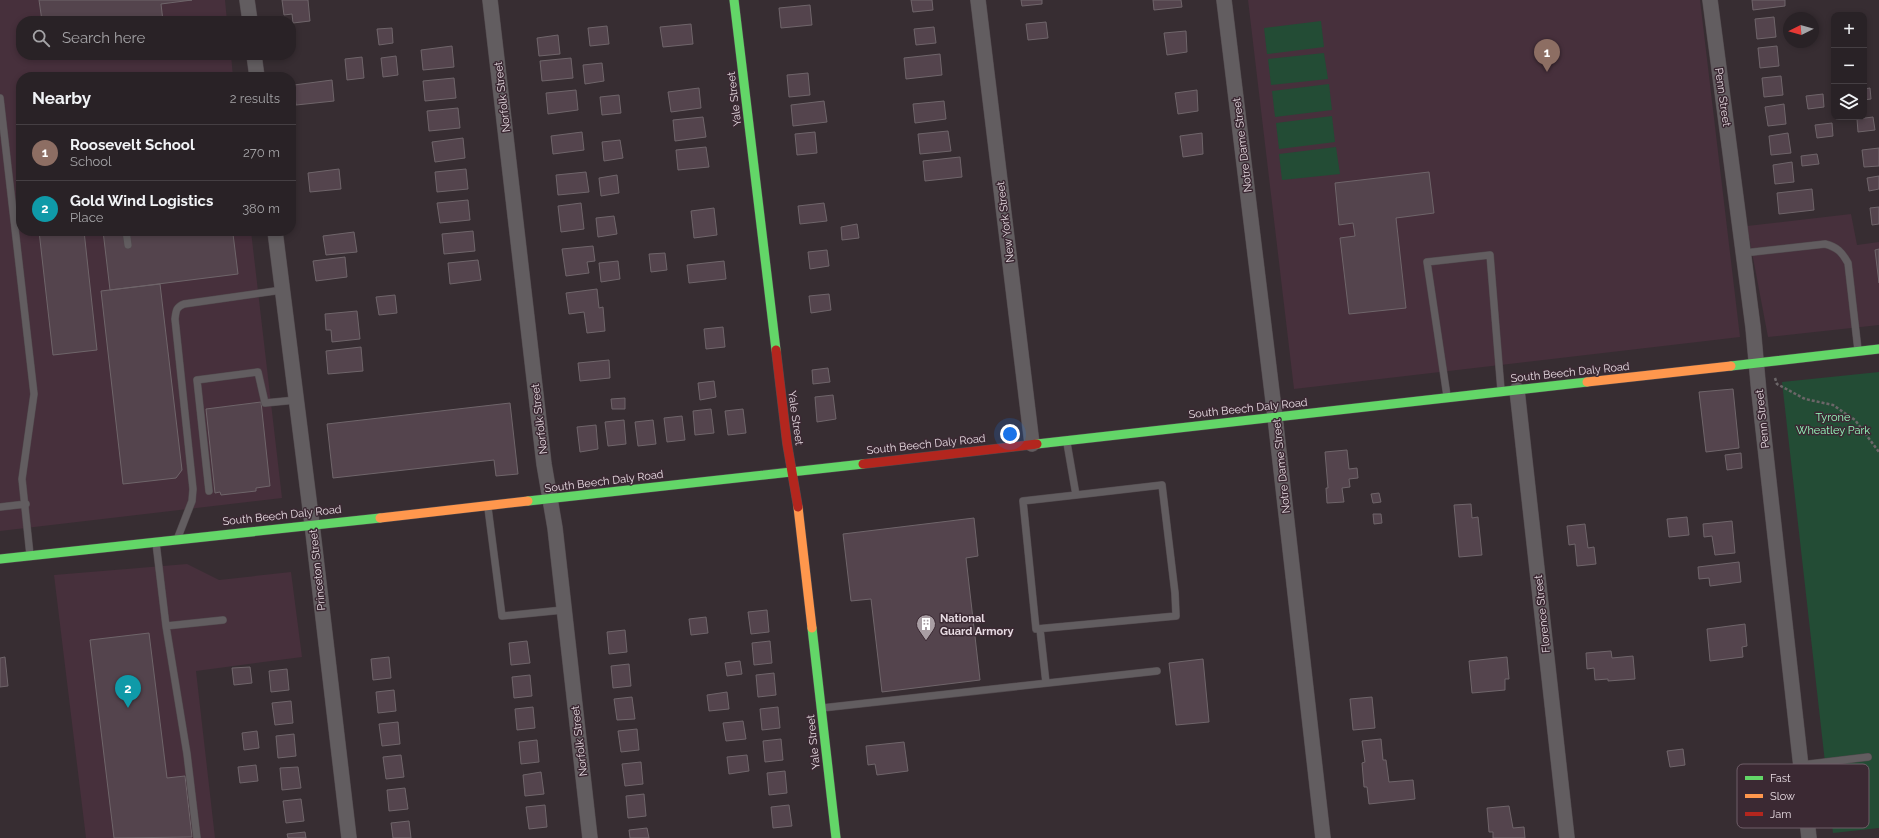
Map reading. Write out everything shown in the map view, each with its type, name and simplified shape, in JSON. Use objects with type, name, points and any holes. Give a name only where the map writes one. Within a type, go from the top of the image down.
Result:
[{"type":"main road","name":"Yale Street","points":[[734,0],[786,435],[798,502],[836,838]]},
{"type":"main road","name":"South Beech Daly Road","points":[[0,558],[550,499],[1879,349]]},
{"type":"street","points":[[247,0],[249,16]]},
{"type":"street","name":"Norfolk Street","points":[[490,0],[590,838]]},
{"type":"street","name":"New York Street","points":[[978,0],[1032,444]]},
{"type":"street","name":"Notre Dame Street","points":[[1224,0],[1275,417],[1322,838]]},
{"type":"street","name":"Penn Street","points":[[1710,0],[1744,253],[1801,764]]},
{"type":"street","points":[[254,60],[256,72]]},
{"type":"street","name":"Princeton Street","points":[[276,236],[312,524],[349,838]]},
{"type":"street","name":"Florence Street","points":[[1517,390],[1567,838]]},
{"type":"street","name":"Penn Street","points":[[1808,828],[1809,838]]},
{"type":"lane","points":[[0,98],[34,394],[22,479],[26,504],[30,555]]},
{"type":"lane","points":[[127,236],[128,245]]},
{"type":"lane","points":[[1744,253],[1824,244],[1835,246],[1842,253],[1848,263],[1858,352]]},
{"type":"lane","points":[[1447,398],[1428,262],[1490,255],[1502,392]]},
{"type":"lane","points":[[178,539],[192,501],[193,489],[175,319],[176,311],[179,306],[184,304],[282,290]]},
{"type":"lane","points":[[209,491],[197,380],[258,372],[265,403],[296,400]]},
{"type":"lane","points":[[1066,441],[1076,495]]},
{"type":"lane","points":[[1162,485],[1175,593],[1176,616],[1036,629],[1023,501],[1076,495],[1162,485]]},
{"type":"lane","points":[[0,507],[26,504]]},
{"type":"lane","points":[[487,506],[502,616],[563,610]]},
{"type":"lane","points":[[155,541],[166,626],[187,754],[197,838]]},
{"type":"lane","points":[[166,626],[223,620]]},
{"type":"lane","points":[[1040,629],[1046,683]]},
{"type":"lane","points":[[822,708],[1157,671]]},
{"type":"lane","points":[[1816,764],[1868,757]]},
{"type":"path","points":[[1775,377],[1777,384],[1805,399],[1833,405],[1855,420],[1879,452]]},
{"type":"shaded area","points":[[0,0],[225,0],[227,16],[16,16],[16,60],[231,60],[233,72],[16,72],[16,236],[252,236],[282,498],[0,531]]},
{"type":"shaded area","points":[[1248,0],[1700,0],[1740,337],[1294,389]]},
{"type":"shaded area","points":[[1851,214],[1857,245],[1879,242],[1879,325],[1768,337],[1747,226]]},
{"type":"shaded area","points":[[187,564],[219,580],[291,572],[302,657],[196,671],[215,838],[86,838],[54,575]]},
{"type":"green space","points":[[1321,21],[1324,47],[1267,54],[1264,28]]},
{"type":"green space","points":[[1324,53],[1328,79],[1271,85],[1268,59]]},
{"type":"green space","points":[[1329,84],[1332,110],[1275,117],[1272,91]]},
{"type":"green space","points":[[1332,116],[1335,142],[1279,149],[1276,123]]},
{"type":"green space","points":[[1336,147],[1340,174],[1282,180],[1279,154]]},
{"type":"green space","name":"Tyrone Wheatley Park","points":[[1879,372],[1879,828],[1833,833],[1832,828],[1869,828],[1869,764],[1825,764],[1782,382]]},
{"type":"building","points":[[39,0],[192,0],[161,4],[162,16],[41,16]]},
{"type":"building","points":[[282,0],[308,0],[310,21],[296,23],[296,16],[292,16],[292,14],[284,15]]},
{"type":"building","points":[[911,0],[932,0],[933,10],[913,12]]},
{"type":"building","points":[[1021,0],[1042,0],[1042,4],[1022,6]]},
{"type":"building","points":[[1153,0],[1181,0],[1182,7],[1154,10]]},
{"type":"building","points":[[1752,0],[1785,0],[1785,6],[1753,10]]},
{"type":"building","points":[[810,5],[812,25],[781,28],[779,8]]},
{"type":"building","points":[[1774,17],[1776,37],[1757,39],[1755,19]]},
{"type":"building","points":[[1046,22],[1048,38],[1028,40],[1026,24]]},
{"type":"building","points":[[691,24],[693,44],[663,47],[660,27]]},
{"type":"building","points":[[607,26],[609,44],[590,46],[588,28]]},
{"type":"building","points":[[934,27],[936,43],[916,45],[914,29]]},
{"type":"building","points":[[392,28],[393,43],[379,45],[377,29]]},
{"type":"building","points":[[1186,31],[1187,52],[1167,55],[1164,33]]},
{"type":"building","points":[[558,35],[560,54],[539,56],[537,38]]},
{"type":"building","points":[[452,46],[454,67],[423,70],[421,50]]},
{"type":"building","points":[[1777,46],[1779,66],[1760,68],[1758,48]]},
{"type":"building","points":[[940,54],[942,75],[906,79],[904,58]]},
{"type":"building","points":[[396,56],[398,75],[383,77],[381,58]]},
{"type":"building","points":[[362,57],[364,78],[347,80],[345,59]]},
{"type":"building","points":[[571,58],[573,78],[542,81],[540,61]]},
{"type":"building","points":[[602,63],[604,81],[585,84],[583,65]]},
{"type":"building","points":[[808,73],[810,95],[789,97],[787,75]]},
{"type":"building","points":[[1781,76],[1783,95],[1764,97],[1762,78]]},
{"type":"building","points":[[454,78],[456,98],[425,101],[423,81]]},
{"type":"building","points":[[332,80],[334,101],[296,105],[296,85]]},
{"type":"building","points":[[699,88],[701,108],[671,112],[668,92]]},
{"type":"building","points":[[1867,88],[1870,88],[1871,99],[1867,100]]},
{"type":"building","points":[[576,90],[578,110],[548,114],[546,93]]},
{"type":"building","points":[[1197,90],[1198,111],[1178,114],[1175,93]]},
{"type":"building","points":[[1823,94],[1824,107],[1808,109],[1806,96]]},
{"type":"building","points":[[619,95],[621,113],[602,115],[600,97]]},
{"type":"building","points":[[824,101],[827,122],[793,126],[791,105]]},
{"type":"building","points":[[944,101],[946,119],[915,123],[913,104]]},
{"type":"building","points":[[1784,104],[1786,124],[1768,126],[1765,107]]},
{"type":"building","points":[[458,108],[460,128],[429,131],[427,111]]},
{"type":"building","points":[[703,117],[706,137],[675,141],[673,120]]},
{"type":"building","points":[[1873,117],[1875,130],[1858,132],[1857,120],[1867,120],[1867,118]]},
{"type":"building","points":[[1832,123],[1833,136],[1817,138],[1815,125]]},
{"type":"building","points":[[948,131],[951,151],[920,154],[918,134]]},
{"type":"building","points":[[582,132],[584,150],[553,154],[551,136]]},
{"type":"building","points":[[815,132],[817,153],[797,155],[795,134]]},
{"type":"building","points":[[1202,133],[1203,154],[1183,157],[1180,136]]},
{"type":"building","points":[[1788,133],[1791,153],[1771,155],[1769,136]]},
{"type":"building","points":[[463,138],[465,158],[435,162],[432,142]]},
{"type":"building","points":[[620,140],[623,158],[604,161],[602,142]]},
{"type":"building","points":[[706,147],[709,167],[678,170],[676,150]]},
{"type":"building","points":[[1879,148],[1879,166],[1864,167],[1862,150]]},
{"type":"building","points":[[1817,154],[1819,164],[1802,166],[1801,156]]},
{"type":"building","points":[[960,157],[962,177],[925,181],[923,161]]},
{"type":"building","points":[[1792,162],[1794,182],[1775,184],[1773,165]]},
{"type":"building","points":[[339,169],[341,189],[310,192],[308,173]]},
{"type":"building","points":[[466,169],[468,189],[437,192],[435,172]]},
{"type":"building","points":[[586,172],[589,192],[558,195],[556,175]]},
{"type":"building","points":[[1429,172],[1434,213],[1396,218],[1406,308],[1349,314],[1340,238],[1355,236],[1353,223],[1339,225],[1335,183]]},
{"type":"building","points":[[617,175],[619,193],[601,196],[599,178]]},
{"type":"building","points":[[1879,176],[1879,189],[1869,191],[1867,178]]},
{"type":"building","points":[[1812,189],[1814,210],[1779,214],[1777,193]]},
{"type":"building","points":[[468,200],[470,220],[440,223],[437,203]]},
{"type":"building","points":[[581,203],[584,229],[561,232],[558,206]]},
{"type":"building","points":[[824,203],[827,221],[800,224],[798,206]]},
{"type":"building","points":[[1879,207],[1879,224],[1872,225],[1870,208]]},
{"type":"building","points":[[714,208],[717,235],[694,238],[691,211]]},
{"type":"building","points":[[614,216],[617,234],[598,237],[596,218]]},
{"type":"building","points":[[857,224],[859,238],[842,240],[841,227]]},
{"type":"building","points":[[473,231],[475,251],[444,254],[442,234]]},
{"type":"building","points":[[354,232],[357,252],[326,255],[323,236]]},
{"type":"building","points":[[40,236],[85,236],[97,350],[53,355]]},
{"type":"building","points":[[104,236],[233,236],[238,274],[110,290]]},
{"type":"building","points":[[593,246],[595,261],[587,262],[589,273],[566,276],[562,249]]},
{"type":"building","points":[[1879,249],[1879,283],[1875,250]]},
{"type":"building","points":[[827,250],[829,266],[810,269],[808,252]]},
{"type":"building","points":[[665,253],[667,270],[651,272],[649,254]]},
{"type":"building","points":[[345,257],[347,277],[316,281],[313,261]]},
{"type":"building","points":[[478,260],[481,280],[450,284],[448,263]]},
{"type":"building","points":[[618,261],[620,279],[601,282],[599,263]]},
{"type":"building","points":[[724,261],[726,279],[689,283],[687,265]]},
{"type":"building","points":[[160,284],[182,470],[176,478],[123,484],[101,291]]},
{"type":"building","points":[[597,289],[599,308],[603,307],[605,331],[587,333],[584,312],[569,314],[566,293]]},
{"type":"building","points":[[829,294],[831,310],[811,313],[809,296]]},
{"type":"building","points":[[395,295],[397,313],[379,315],[376,297]]},
{"type":"building","points":[[357,311],[360,339],[332,342],[331,330],[326,330],[325,314]]},
{"type":"building","points":[[723,327],[725,347],[706,349],[704,329]]},
{"type":"building","points":[[361,347],[363,371],[328,374],[326,351]]},
{"type":"building","points":[[609,360],[610,378],[580,381],[578,363]]},
{"type":"building","points":[[828,368],[830,382],[813,384],[812,370]]},
{"type":"building","points":[[714,381],[716,397],[700,400],[698,383]]},
{"type":"building","points":[[1733,389],[1739,448],[1706,452],[1699,392]]},
{"type":"building","points":[[833,395],[836,419],[817,422],[815,397]]},
{"type":"building","points":[[625,398],[625,409],[612,409],[611,399]]},
{"type":"building","points":[[261,402],[270,486],[256,488],[256,491],[221,495],[220,492],[215,493],[206,409]]},
{"type":"building","points":[[510,403],[518,474],[496,476],[494,460],[333,478],[327,424]]},
{"type":"building","points":[[711,409],[714,433],[695,435],[693,411]]},
{"type":"building","points":[[743,409],[746,433],[728,435],[725,411]]},
{"type":"building","points":[[682,416],[685,440],[667,442],[664,418]]},
{"type":"building","points":[[624,420],[626,444],[608,446],[605,422]]},
{"type":"building","points":[[653,420],[656,444],[638,446],[635,422]]},
{"type":"building","points":[[596,425],[598,449],[580,452],[577,427]]},
{"type":"building","points":[[1347,450],[1349,469],[1357,468],[1358,478],[1349,479],[1350,487],[1342,488],[1344,502],[1327,503],[1326,488],[1328,488],[1325,452]]},
{"type":"building","points":[[1741,453],[1742,468],[1727,470],[1725,455]]},
{"type":"building","points":[[1379,493],[1381,502],[1373,503],[1371,494]]},
{"type":"building","points":[[1471,504],[1472,518],[1478,517],[1482,555],[1459,557],[1454,505]]},
{"type":"building","points":[[1373,514],[1381,514],[1382,523],[1374,524]]},
{"type":"building","points":[[1687,517],[1689,535],[1669,537],[1667,519]]},
{"type":"building","name":"National Guard Armory","points":[[974,518],[978,556],[966,558],[980,680],[882,692],[871,599],[851,601],[843,534]]},
{"type":"building","points":[[1732,521],[1735,553],[1715,555],[1712,536],[1704,537],[1703,524]]},
{"type":"building","points":[[1585,524],[1588,548],[1594,547],[1596,564],[1577,566],[1575,544],[1569,545],[1567,526]]},
{"type":"building","points":[[1739,562],[1741,582],[1710,586],[1709,578],[1699,579],[1698,567]]},
{"type":"building","points":[[767,610],[769,632],[751,634],[748,612]]},
{"type":"building","points":[[706,617],[708,633],[691,635],[689,619]]},
{"type":"building","points":[[1745,624],[1747,646],[1742,647],[1743,657],[1710,661],[1707,629]]},
{"type":"building","points":[[625,630],[627,652],[609,654],[607,632]]},
{"type":"building","points":[[149,633],[167,778],[185,776],[192,837],[114,838],[90,640]]},
{"type":"building","points":[[527,641],[530,663],[511,665],[509,643]]},
{"type":"building","points":[[770,641],[772,663],[754,665],[752,643]]},
{"type":"building","points":[[1611,651],[1612,658],[1633,656],[1635,679],[1608,681],[1608,679],[1595,680],[1594,668],[1587,669],[1586,653]]},
{"type":"building","points":[[5,657],[8,686],[0,687],[0,658]]},
{"type":"building","points":[[389,657],[391,678],[373,680],[371,659]]},
{"type":"building","points":[[1507,657],[1509,679],[1505,679],[1505,690],[1472,693],[1469,661]]},
{"type":"building","points":[[1203,659],[1209,722],[1176,725],[1169,663]]},
{"type":"building","points":[[740,661],[742,674],[727,676],[725,663]]},
{"type":"building","points":[[629,664],[631,686],[613,688],[611,666]]},
{"type":"building","points":[[250,667],[252,683],[234,685],[232,668]]},
{"type":"building","points":[[287,669],[289,690],[271,692],[269,671]]},
{"type":"building","points":[[774,673],[776,695],[758,697],[756,675]]},
{"type":"building","points":[[530,675],[532,696],[514,698],[512,677]]},
{"type":"building","points":[[394,690],[396,711],[378,713],[376,692]]},
{"type":"building","points":[[727,692],[729,709],[709,711],[707,695]]},
{"type":"building","points":[[632,697],[635,719],[617,720],[614,699]]},
{"type":"building","points":[[1372,697],[1375,728],[1353,730],[1350,699]]},
{"type":"building","points":[[291,701],[293,723],[275,725],[272,703]]},
{"type":"building","points":[[533,707],[535,728],[517,730],[515,709]]},
{"type":"building","points":[[778,707],[780,728],[762,730],[760,709]]},
{"type":"building","points":[[743,721],[746,739],[726,741],[723,723]]},
{"type":"building","points":[[398,722],[400,744],[382,746],[379,724]]},
{"type":"building","points":[[637,729],[639,750],[621,752],[618,731]]},
{"type":"building","points":[[257,731],[259,748],[244,750],[242,733]]},
{"type":"building","points":[[294,734],[296,756],[278,758],[276,736]]},
{"type":"building","points":[[781,739],[783,760],[765,762],[763,741]]},
{"type":"building","points":[[1381,739],[1383,760],[1386,760],[1389,782],[1413,780],[1415,799],[1369,804],[1367,787],[1364,787],[1362,763],[1365,762],[1362,741]]},
{"type":"building","points":[[537,740],[539,762],[521,764],[519,742]]},
{"type":"building","points":[[904,742],[908,771],[877,775],[875,764],[868,765],[866,746]]},
{"type":"building","points":[[1683,749],[1685,765],[1670,767],[1667,751]]},
{"type":"building","points":[[401,755],[404,777],[386,779],[383,757]]},
{"type":"building","points":[[747,755],[749,771],[729,774],[727,757]]},
{"type":"building","points":[[641,762],[643,784],[625,786],[622,764]]},
{"type":"building","points":[[256,765],[258,781],[240,783],[238,767]]},
{"type":"building","points":[[298,767],[301,788],[282,790],[280,768]]},
{"type":"building","points":[[785,771],[787,793],[769,795],[767,773]]},
{"type":"building","points":[[541,772],[544,794],[525,796],[523,775]]},
{"type":"building","points":[[405,788],[408,809],[389,811],[387,790]]},
{"type":"building","points":[[644,794],[646,816],[628,818],[626,796]]},
{"type":"building","points":[[301,799],[304,821],[286,823],[283,801]]},
{"type":"building","points":[[545,805],[547,827],[529,829],[526,807]]},
{"type":"building","points":[[789,805],[792,826],[773,828],[771,807]]},
{"type":"building","points":[[1509,806],[1513,828],[1524,827],[1525,838],[1493,838],[1493,832],[1489,832],[1487,808]]},
{"type":"building","points":[[409,821],[411,838],[393,838],[391,823]]},
{"type":"building","points":[[647,828],[649,838],[630,838],[629,830]]},
{"type":"building","points":[[305,832],[306,838],[288,838],[287,834]]},
{"type":"traffic: fast","points":[[734,0],[776,350]]},
{"type":"traffic: fast","points":[[1731,366],[1879,349]]},
{"type":"traffic: fast","points":[[1037,444],[1587,382]]},
{"type":"traffic: fast","points":[[528,501],[863,464]]},
{"type":"traffic: fast","points":[[0,559],[380,518]]},
{"type":"traffic: fast","points":[[812,628],[836,838]]},
{"type":"traffic: slow","points":[[1587,382],[1731,366]]},
{"type":"traffic: slow","points":[[380,518],[528,501]]},
{"type":"traffic: slow","points":[[798,507],[812,628]]},
{"type":"traffic: jam","points":[[776,350],[787,443],[798,507]]},
{"type":"traffic: jam","points":[[863,464],[1037,444]]},
{"type":"place","name":"Roosevelt School","points":[[1547,72]]},
{"type":"place","name":"National Guard Armory","points":[[926,641]]},
{"type":"place","name":"Gold Wind Logistics","points":[[128,708]]}]
